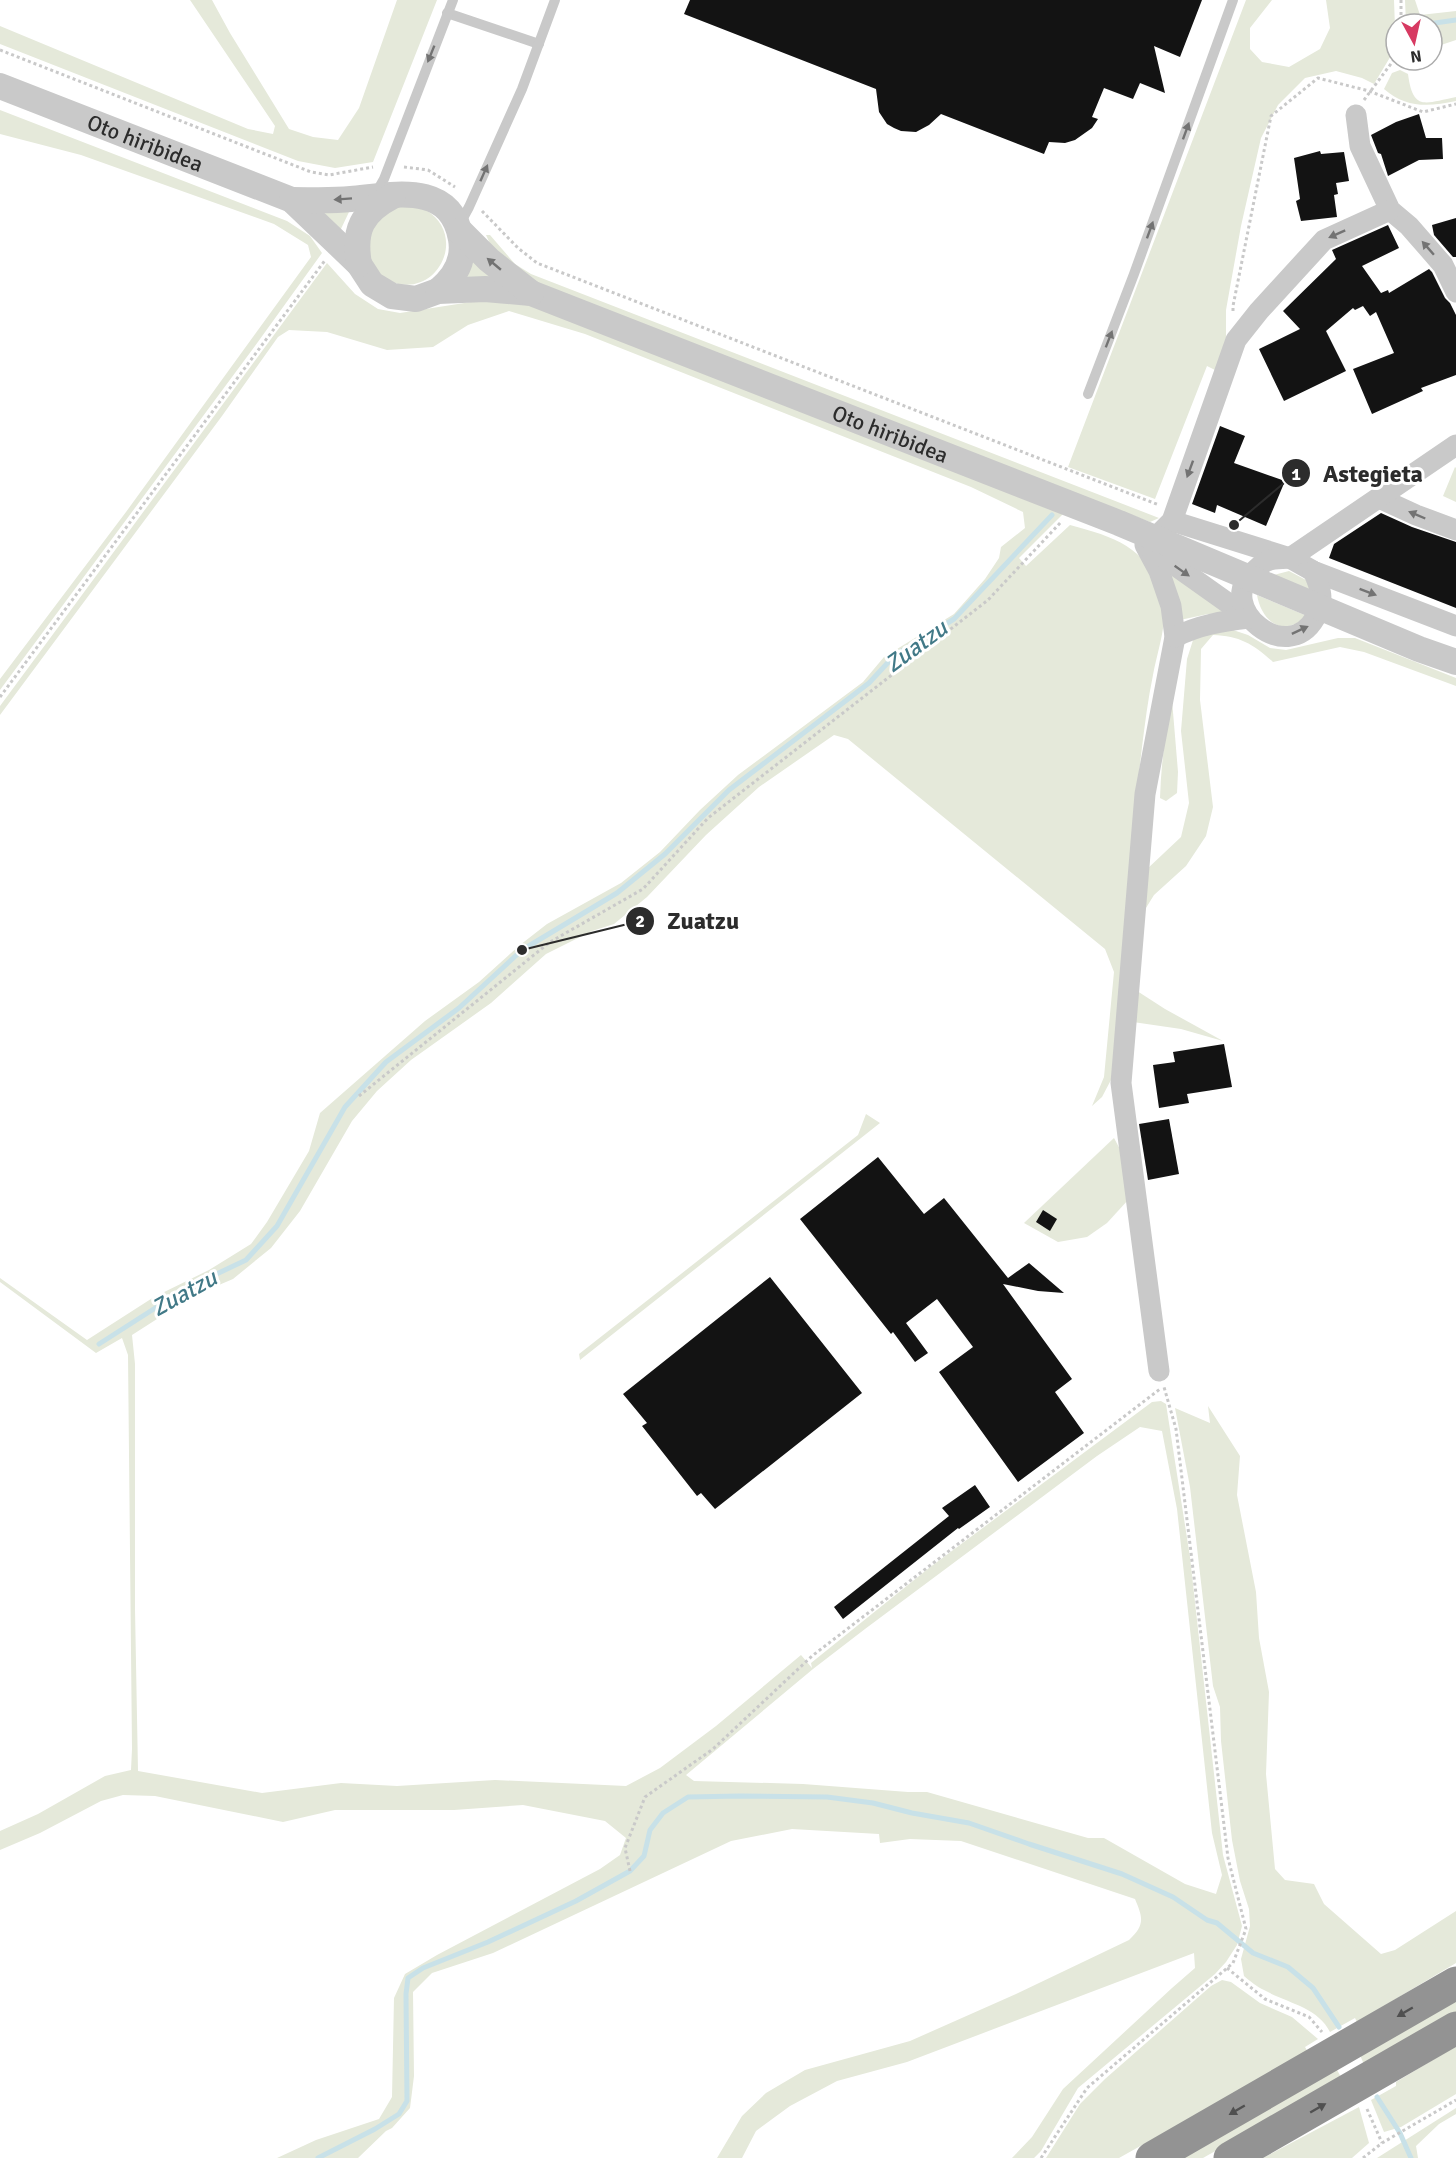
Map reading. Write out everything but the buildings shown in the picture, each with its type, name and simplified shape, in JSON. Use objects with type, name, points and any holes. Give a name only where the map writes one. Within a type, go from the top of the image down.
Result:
[{"type":"highway","points":[[1152,2158],[1456,1983]]},
{"type":"highway","points":[[1230,2158],[1456,2028]]},
{"type":"street","name":"Oto hiribidea","points":[[0,86],[291,200],[359,264],[372,284],[392,296],[416,299],[438,291],[485,289],[531,293],[1119,523],[1158,534],[1290,558],[1313,571],[1456,626]]},
{"type":"street","points":[[1356,115],[1360,146],[1390,210],[1409,226],[1443,266],[1456,292]]},
{"type":"street","name":"Oto hiribidea","points":[[291,200],[337,200],[408,193],[423,195],[437,201],[449,211],[459,227],[489,260],[531,293]]},
{"type":"street","points":[[359,264],[356,247],[359,230],[366,215],[384,196]]},
{"type":"street","points":[[1161,1379],[1121,1083],[1145,794],[1175,637],[1171,606],[1159,571],[1158,534],[1209,418],[1236,340],[1259,311],[1324,240],[1390,210]]},
{"type":"street","points":[[438,291],[456,271],[461,258],[462,244],[459,227]]},
{"type":"street","points":[[1249,618],[1244,605],[1243,590],[1248,577],[1266,561],[1290,558],[1456,445]]},
{"type":"street","points":[[1378,498],[1456,530]]},
{"type":"street","name":"Oto hiribidea","points":[[1158,534],[1321,609],[1456,662]]},
{"type":"street","points":[[1158,534],[1262,630],[1279,636],[1296,634],[1312,625],[1321,609],[1322,589],[1313,571]]},
{"type":"street","points":[[1175,637],[1190,629],[1217,622],[1249,618]]},
{"type":"lane","points":[[384,196],[388,167],[453,0]]},
{"type":"lane","points":[[459,227],[522,88],[555,0]]},
{"type":"lane","points":[[1088,394],[1233,0]]},
{"type":"lane","points":[[447,13],[539,44]]},
{"type":"path","points":[[0,50],[311,172],[328,175],[371,167],[428,170],[450,182],[472,201],[510,241],[537,263],[1160,506],[1158,534]]},
{"type":"path","points":[[1356,115],[1369,91],[1384,72]]},
{"type":"path","points":[[1236,340],[1233,306],[1271,116],[1318,78],[1369,91],[1423,112],[1456,104]]},
{"type":"path","points":[[0,697],[338,243]]},
{"type":"path","points":[[359,1096],[550,942],[643,889],[708,818],[988,600],[1076,506]]},
{"type":"path","points":[[630,1871],[626,1848],[645,1797],[713,1749],[812,1656],[1161,1379],[1176,1429],[1228,1858],[1246,1929],[1233,1963],[1087,2088],[1041,2158]]},
{"type":"path","points":[[1227,1968],[1265,1999],[1310,2017],[1325,2035]]},
{"type":"path","points":[[1363,2158],[1382,2143],[1456,2100]]},
{"type":"path","points":[[1364,2104],[1382,2143]]},
{"type":"shaded area","points":[[190,0],[212,0],[289,129],[313,137],[338,140],[359,108],[397,0],[437,0],[373,162],[335,168],[298,161],[0,44],[0,26],[248,129],[273,134],[275,126]]},
{"type":"shaded area","points":[[1246,0],[1272,0],[1250,28],[1250,49],[1262,62],[1289,67],[1320,49],[1330,28],[1326,0],[1394,0],[1394,12],[1384,12],[1384,67],[1374,84],[1336,71],[1305,78],[1278,105],[1261,138],[1241,226],[1226,310],[1226,350],[1217,371],[1207,366],[1155,499],[1068,467]]},
{"type":"shaded area","points":[[1405,0],[1415,0],[1419,12],[1406,12]]},
{"type":"shaded area","points":[[1456,11],[1456,40],[1444,44],[1444,12]]},
{"type":"shaded area","points":[[1392,73],[1408,74],[1410,86],[1417,100],[1429,102],[1456,97],[1456,101],[1427,105],[1401,100],[1384,89]]},
{"type":"shaded area","points":[[0,110],[287,221],[310,236],[322,253],[0,690],[0,679],[126,512],[311,257],[308,245],[274,224],[81,155],[0,134]]},
{"type":"shaded area","points":[[408,205],[426,210],[439,222],[445,236],[446,250],[441,264],[432,275],[420,283],[404,285],[387,280],[372,266],[369,231],[392,208]]},
{"type":"shaded area","points":[[317,206],[349,212],[340,231]]},
{"type":"shaded area","points":[[486,235],[490,235],[515,264],[531,274],[1159,518],[1150,522],[540,287],[502,259]]},
{"type":"shaded area","points":[[471,255],[499,281],[462,281]]},
{"type":"shaded area","points":[[327,263],[355,294],[378,309],[400,313],[490,299],[526,302],[1065,512],[1019,558],[1026,566],[1070,525],[1114,539],[1127,546],[1147,565],[1162,594],[1164,624],[1142,747],[1112,1078],[1102,1097],[1092,1106],[1104,1077],[1114,972],[1105,949],[848,739],[834,735],[759,787],[706,835],[647,897],[614,924],[592,931],[546,954],[491,1003],[411,1060],[377,1091],[352,1121],[300,1211],[271,1248],[233,1279],[193,1296],[132,1335],[135,1364],[135,1609],[138,1771],[262,1793],[341,1783],[397,1786],[495,1780],[626,1786],[660,1768],[716,1726],[801,1655],[812,1668],[811,1663],[929,1568],[1152,1402],[1161,1401],[1166,1404],[1190,1557],[1223,1855],[1242,1926],[1237,1945],[1215,1974],[1078,2088],[1041,2151],[1034,2158],[1012,2158],[1032,2137],[1063,2089],[1195,1968],[1194,1953],[907,2062],[837,2081],[790,2106],[756,2131],[742,2158],[717,2158],[742,2116],[766,2093],[805,2070],[910,2041],[1129,1940],[1138,1930],[1141,1916],[1135,1899],[961,1841],[910,1839],[880,1843],[879,1834],[792,1829],[731,1841],[493,1953],[432,1973],[413,1992],[414,2076],[410,2108],[392,2128],[358,2158],[277,2158],[316,2140],[379,2119],[392,2097],[394,1998],[405,1974],[600,1869],[620,1855],[626,1838],[605,1821],[523,1805],[454,1810],[335,1810],[283,1822],[155,1796],[123,1795],[101,1801],[40,1833],[0,1850],[0,1831],[38,1814],[105,1776],[131,1770],[132,1749],[128,1355],[122,1338],[96,1353],[0,1282],[0,1278],[87,1340],[154,1297],[209,1270],[251,1244],[267,1222],[309,1151],[320,1113],[425,1021],[479,982],[547,924],[621,883],[660,852],[738,775],[863,682],[884,657],[954,614],[985,579],[999,558],[1001,547],[1025,528],[1023,512],[971,487],[585,334],[509,311],[468,325],[433,347],[387,350],[327,332],[289,330],[278,337],[0,715],[0,706]],"holes":[[[1140,1427],[1162,1431],[1177,1509],[1212,1833],[1222,1875],[1216,1894],[1185,1884],[1104,1838],[1088,1838],[927,1792],[803,1784],[694,1781],[686,1775],[813,1669],[1097,1456]]]},
{"type":"shaded area","points":[[1456,468],[1456,502],[1443,496]]},
{"type":"shaded area","points":[[1169,569],[1232,613],[1208,614],[1180,620]]},
{"type":"shaded area","points":[[1289,571],[1306,580],[1312,593],[1270,576]]},
{"type":"shaded area","points":[[1257,595],[1307,616],[1287,626],[1274,624],[1261,608]]},
{"type":"shaded area","points":[[1227,628],[1248,635],[1270,648],[1286,650],[1338,638],[1355,638],[1456,678],[1456,686],[1364,652],[1340,647],[1273,662],[1246,642],[1213,635],[1201,649],[1200,700],[1213,807],[1206,836],[1186,866],[1154,895],[1141,916],[1146,870],[1181,837],[1189,803],[1181,731],[1187,659],[1194,637]]},
{"type":"shaded area","points":[[1172,700],[1178,772],[1177,793],[1166,801],[1160,798],[1164,749]]},
{"type":"shaded area","points":[[1134,989],[1223,1041],[1181,1029],[1133,1022]]},
{"type":"shaded area","points":[[866,1114],[880,1123],[580,1360],[579,1354],[858,1135]]},
{"type":"shaded area","points":[[1114,1138],[1122,1153],[1128,1200],[1107,1223],[1087,1237],[1058,1242],[1024,1223]]},
{"type":"shaded area","points":[[1208,1406],[1240,1456],[1237,1495],[1256,1592],[1259,1638],[1269,1692],[1266,1774],[1275,1869],[1285,1880],[1314,1884],[1324,1904],[1381,1954],[1395,1950],[1456,1911],[1456,1963],[1357,2022],[1355,2018],[1330,2032],[1325,2024],[1310,2011],[1261,1989],[1244,1976],[1241,1959],[1250,1926],[1249,1909],[1240,1881],[1232,1840],[1221,1741],[1220,1707],[1213,1686],[1190,1487],[1175,1408],[1210,1423]]},
{"type":"shaded area","points":[[1222,1980],[1231,1982],[1260,2003],[1292,2017],[1318,2039],[1305,2047],[1308,2052],[1119,2158],[1046,2158],[1080,2104],[1105,2079],[1211,1986]]},
{"type":"shaded area","points":[[1456,1998],[1456,2013],[1365,2067],[1360,2055]]},
{"type":"shaded area","points":[[1456,2046],[1456,2094],[1401,2127],[1384,2132],[1371,2100]]},
{"type":"shaded area","points":[[1336,2068],[1342,2079],[1203,2158],[1180,2158]]},
{"type":"shaded area","points":[[1359,2107],[1369,2143],[1352,2158],[1263,2158]]},
{"type":"shaded area","points":[[1456,2108],[1456,2114],[1439,2124],[1416,2146],[1418,2158],[1377,2158]]},
{"type":"waterway","name":"Zuatzu","points":[[1444,22],[1456,20]]},
{"type":"waterway","name":"Zuatzu","points":[[99,1344],[185,1289],[246,1260],[277,1226],[345,1107],[386,1062],[459,1008],[522,950],[617,893],[665,854],[729,790],[869,683],[894,656],[954,619],[1052,515]]},
{"type":"waterway","points":[[318,2158],[399,2114],[407,2101],[406,1994],[408,1978],[423,1968],[488,1942],[576,1901],[630,1871],[644,1856],[650,1830],[663,1813],[688,1797],[827,1797],[873,1803],[912,1813],[969,1823],[1122,1874],[1173,1897],[1207,1920],[1217,1923],[1253,1953],[1288,1967],[1313,1988],[1339,2027]]},
{"type":"waterway","points":[[1377,2097],[1400,2133],[1411,2158]]},
{"type":"place","name":"Astegieta","points":[[1234,525]]},
{"type":"place","name":"Zuatzu","points":[[522,950]]}]
